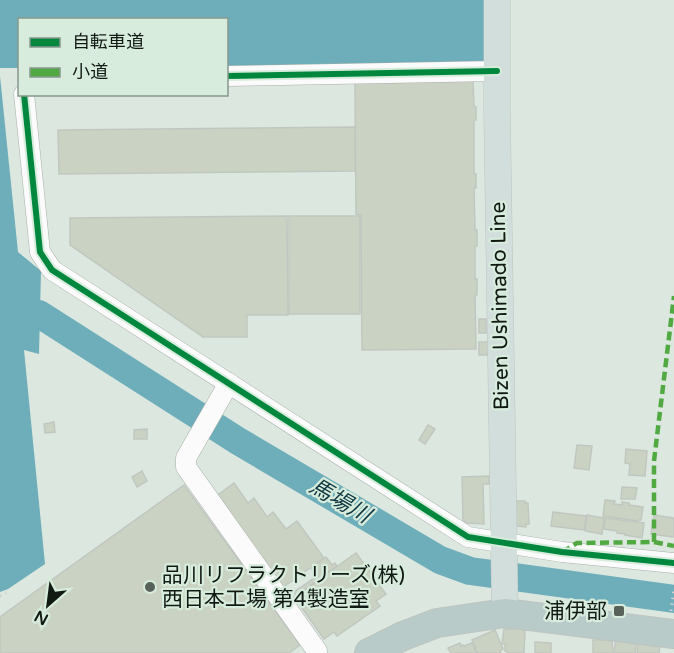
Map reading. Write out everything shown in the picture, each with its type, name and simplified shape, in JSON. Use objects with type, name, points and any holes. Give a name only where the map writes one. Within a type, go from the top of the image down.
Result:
[{"type":"highway","points":[[369,653],[403,636],[437,623],[505,606],[673,623]]},
{"type":"main road","name":"Bizen Ushimado Line","points":[[497,0],[505,606]]},
{"type":"street","points":[[228,76],[497,72]]},
{"type":"street","points":[[24,96],[40,252],[52,270],[227,386],[468,537],[504,546],[674,563]]},
{"type":"street","points":[[227,386],[186,458],[186,467],[317,651]]},
{"type":"path","points":[[673,623],[674,589]]},
{"type":"path","points":[[0,596],[10,591]]},
{"type":"water","points":[[0,0],[486,0],[488,65],[228,67],[228,18],[18,18],[18,68],[0,68]]},
{"type":"water","points":[[0,76],[18,252],[41,271],[39,354],[24,350],[45,564],[0,592]]},
{"type":"building","points":[[473,81],[474,107],[476,107],[474,174],[476,174],[476,188],[474,188],[475,230],[477,230],[477,246],[475,246],[476,349],[362,350],[361,215],[356,214],[355,82]]},
{"type":"building","points":[[355,127],[355,171],[59,174],[58,130]]},
{"type":"building","points":[[287,216],[288,315],[247,315],[247,337],[203,337],[70,245],[70,218]]},
{"type":"building","points":[[289,216],[360,216],[360,314],[289,314]]},
{"type":"building","points":[[479,319],[486,319],[486,333],[479,333]]},
{"type":"building","points":[[479,342],[490,342],[490,355],[479,355]]},
{"type":"building","points":[[54,422],[55,432],[45,433],[44,424]]},
{"type":"building","points":[[428,425],[435,429],[425,444],[419,440]]},
{"type":"building","points":[[147,429],[147,439],[134,439],[134,430]]},
{"type":"building","points":[[577,445],[592,446],[589,470],[574,468]]},
{"type":"building","points":[[626,449],[647,451],[645,476],[629,475],[630,464],[625,463]]},
{"type":"building","points":[[142,471],[147,481],[137,487],[132,477]]},
{"type":"building","points":[[489,476],[489,484],[483,484],[484,524],[467,523],[463,520],[462,477]]},
{"type":"building","points":[[234,483],[248,503],[254,498],[267,517],[273,512],[286,529],[297,521],[324,558],[282,588],[215,497]]},
{"type":"building","name":"品川リフラクトリーズ(株) 西日本工場 第4製造室","points":[[184,485],[300,645],[289,653],[0,653],[0,617]]},
{"type":"building","points":[[622,487],[637,488],[635,499],[621,499]]},
{"type":"building","points":[[605,500],[615,501],[614,504],[622,505],[622,502],[643,507],[641,520],[603,516]]},
{"type":"building","points":[[514,501],[528,503],[529,524],[526,524],[526,527],[514,524]]},
{"type":"building","points":[[553,512],[586,516],[584,530],[551,526]]},
{"type":"building","points":[[587,515],[604,518],[602,534],[585,531]]},
{"type":"building","points":[[654,515],[674,518],[674,537],[651,534]]},
{"type":"building","points":[[605,518],[644,523],[642,538],[604,529]]},
{"type":"building","points":[[356,553],[386,594],[376,601],[380,606],[337,636],[334,632],[324,639],[294,597]]},
{"type":"building","points":[[326,557],[332,565],[335,563],[337,566],[296,596],[294,592],[317,576],[311,568]]},
{"type":"building","points":[[504,629],[525,630],[524,653],[507,653],[505,644],[502,644]]},
{"type":"building","points":[[495,630],[503,649],[501,653],[478,653],[472,640]]},
{"type":"building","points":[[616,639],[636,644],[635,653],[614,653]]},
{"type":"building","points":[[593,640],[612,640],[613,653],[593,653]]},
{"type":"building","points":[[535,642],[551,643],[551,653],[535,653]]},
{"type":"building","points":[[638,642],[660,644],[659,653],[637,653]]},
{"type":"building","points":[[460,643],[464,646],[472,643],[477,653],[451,653],[448,648]]},
{"type":"waterway","name":"馬場川","points":[[39,314],[238,441],[440,560],[470,571],[674,599]]},
{"type":"marked path","points":[[654,542],[654,461],[674,296]]},
{"type":"marked path","points":[[562,552],[577,543],[654,542],[674,546]]},
{"type":"cycle path","points":[[228,76],[497,71]]},
{"type":"cycle path","points":[[24,96],[40,252],[52,270],[468,537],[562,552],[674,563]]},
{"type":"place","name":"品川リフラクトリーズ(株) 西日本工場 第4製造室","points":[[150,587]]},
{"type":"place","name":"浦伊部","points":[[619,611]]}]
